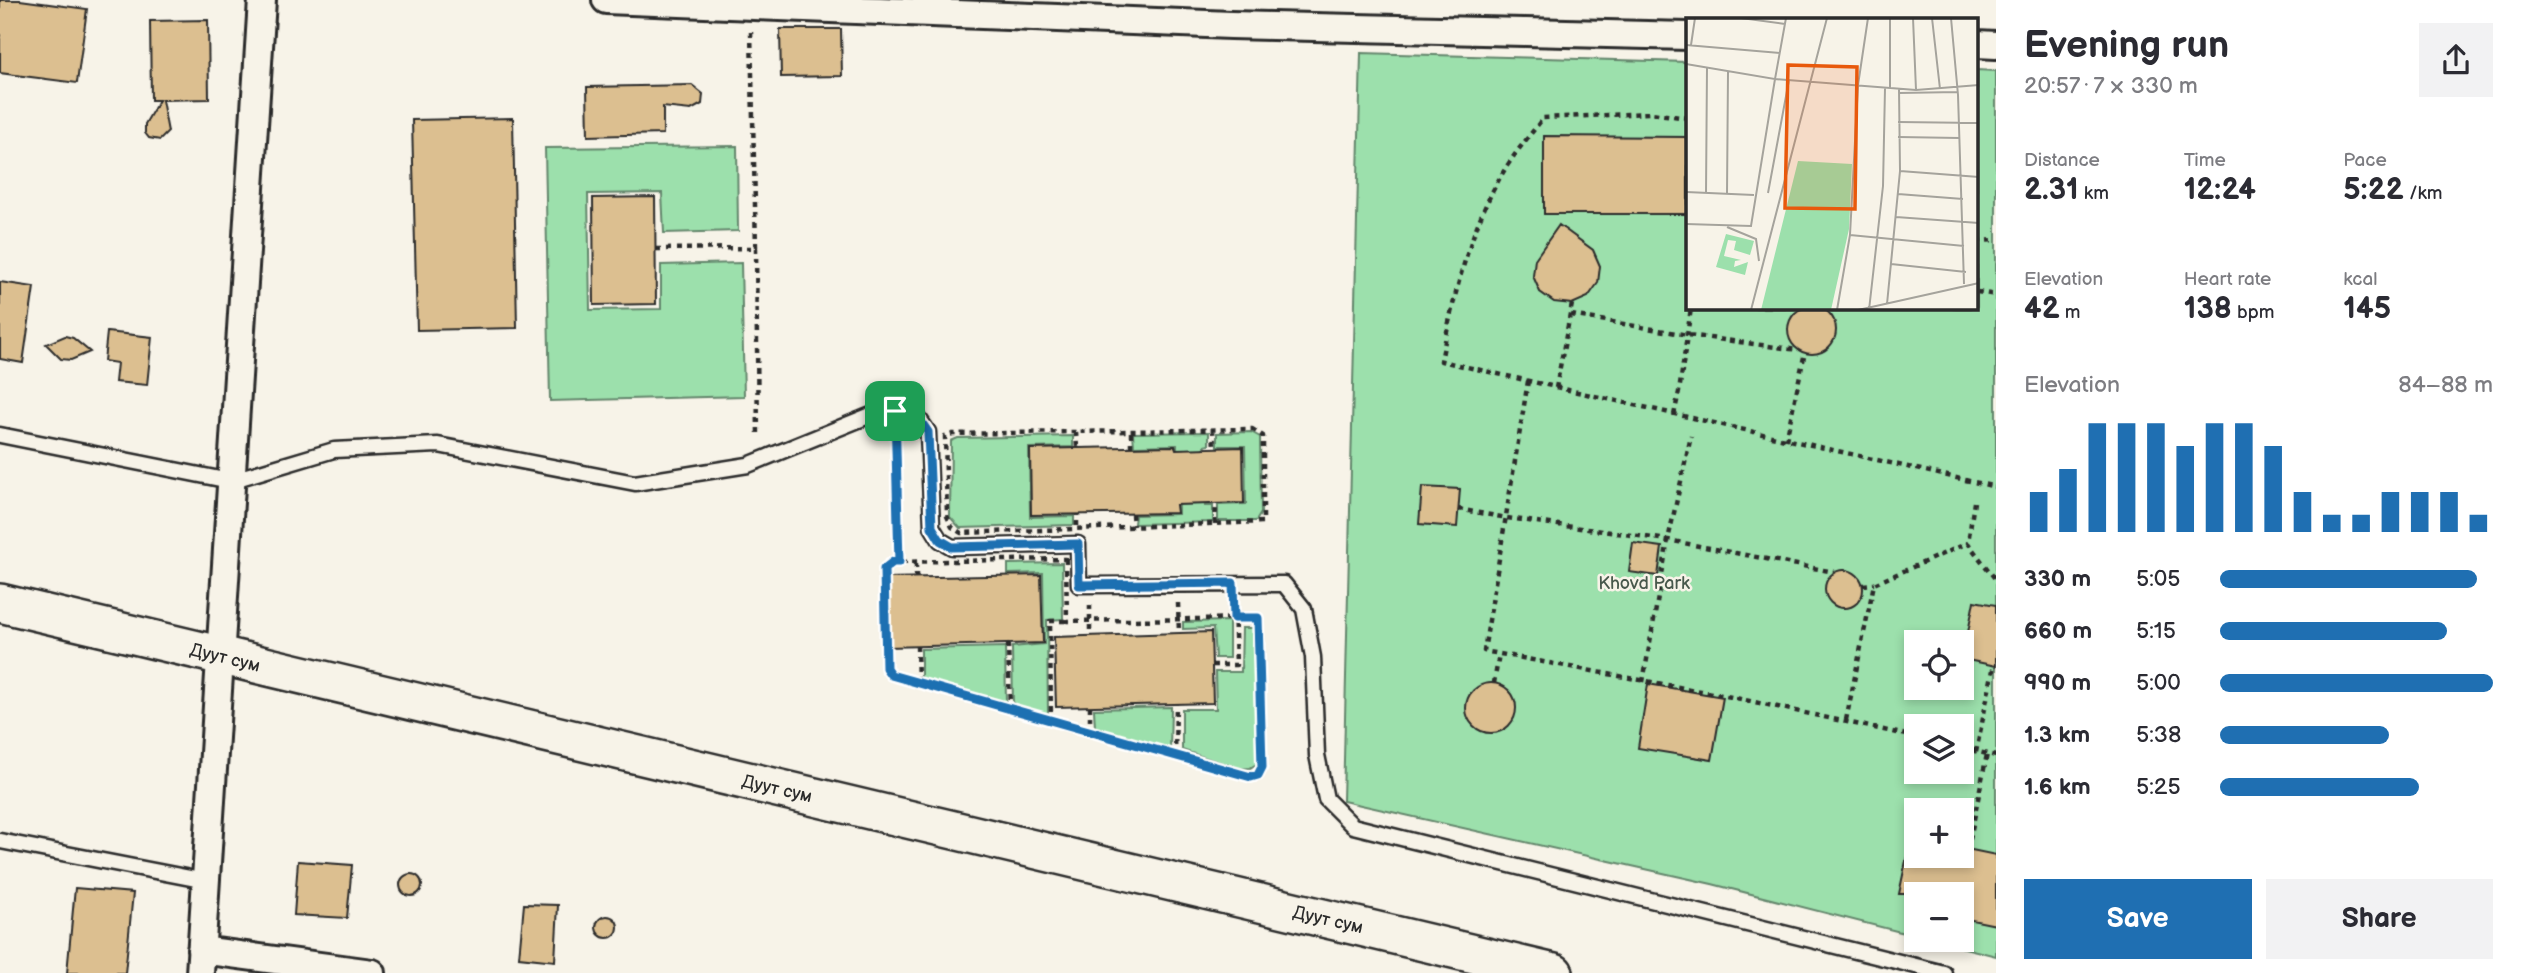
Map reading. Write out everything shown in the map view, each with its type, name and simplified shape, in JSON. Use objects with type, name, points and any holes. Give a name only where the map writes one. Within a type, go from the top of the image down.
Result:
[{"type":"main road","name":"Дуут сум","points":[[0,603],[1554,973]]},
{"type":"street","points":[[262,0],[200,962],[372,973]]},
{"type":"street","points":[[606,0],[1231,25],[1686,36]]},
{"type":"lane","points":[[0,435],[230,481],[334,450],[438,445],[635,483],[748,465],[876,413],[895,411],[917,416],[928,432],[932,527],[940,540],[952,547],[1078,544],[1079,585],[1284,584],[1304,609],[1313,657],[1317,755],[1326,799],[1353,826],[1944,973]]},
{"type":"lane","points":[[0,841],[206,881]]},
{"type":"path","points":[[750,6],[759,460]]},
{"type":"path","points":[[1686,118],[1651,113],[1543,118],[1507,166],[1481,214],[1452,304],[1441,361],[1996,487]]},
{"type":"path","points":[[656,249],[755,248]]},
{"type":"path","points":[[1556,387],[1572,304]]},
{"type":"path","points":[[1674,415],[1691,310]]},
{"type":"path","points":[[1570,315],[1798,350]]},
{"type":"path","points":[[1786,440],[1805,352]]},
{"type":"path","points":[[1528,381],[1484,651],[1723,695],[1904,734]]},
{"type":"path","points":[[895,411],[899,562]]},
{"type":"path","points":[[1213,429],[1214,448]]},
{"type":"path","points":[[1252,429],[1263,436],[1263,522],[961,533],[952,527],[947,516],[945,436],[1131,431],[1252,429]]},
{"type":"path","points":[[1131,431],[1131,447]]},
{"type":"path","points":[[1076,432],[1077,448]]},
{"type":"path","points":[[1643,681],[1668,540],[1691,436]]},
{"type":"path","points":[[1974,502],[1968,543],[1996,580]]},
{"type":"path","points":[[1215,524],[1216,504]]},
{"type":"path","points":[[1458,509],[1668,540],[1834,572]]},
{"type":"path","points":[[1132,514],[1133,526]]},
{"type":"path","points":[[1863,585],[1874,584],[1968,543]]},
{"type":"path","points":[[1051,721],[1049,621],[1067,621],[1090,620],[1258,618],[1262,767],[1258,775],[1251,777],[1051,721],[891,675],[886,668],[884,569],[893,562],[1066,559],[1067,621]]},
{"type":"path","points":[[916,562],[916,578]]},
{"type":"path","points":[[1212,665],[1236,665],[1233,583]]},
{"type":"path","points":[[1178,584],[1179,633]]},
{"type":"path","points":[[1846,720],[1874,584]]},
{"type":"path","points":[[1090,585],[1090,636]]},
{"type":"path","points":[[1009,644],[1010,709]]},
{"type":"path","points":[[917,646],[918,682]]},
{"type":"path","points":[[1494,683],[1499,654]]},
{"type":"path","points":[[1994,665],[1976,752],[1996,756]]},
{"type":"path","points":[[1175,756],[1176,704]]},
{"type":"path","points":[[1090,706],[1090,732]]},
{"type":"path","points":[[1974,819],[1987,754]]},
{"type":"green space","name":"Khovd Park","points":[[1361,53],[1686,62],[1686,310],[1979,310],[1979,70],[1996,71],[1996,956],[1974,950],[1974,882],[1904,882],[1904,933],[1712,884],[1343,801]]},
{"type":"green space","points":[[737,146],[738,231],[664,233],[662,193],[588,194],[590,310],[661,309],[661,265],[741,263],[744,396],[550,401],[545,148]]},
{"type":"green space","points":[[1209,432],[1209,445],[1204,446],[1205,506],[1213,506],[1213,522],[1134,524],[1135,515],[1178,514],[1177,445],[1134,446],[1133,433]]},
{"type":"green space","points":[[1251,432],[1260,437],[1261,513],[1256,521],[1218,521],[1218,505],[1246,504],[1245,446],[1217,446],[1217,433]]},
{"type":"green space","points":[[1073,436],[1073,447],[1029,448],[1030,517],[1074,516],[1074,525],[960,528],[950,517],[951,441],[958,438]]},
{"type":"green space","points":[[1062,563],[1063,619],[1047,620],[1048,715],[1013,705],[1012,647],[1044,644],[1043,573],[1008,574],[1008,564]]},
{"type":"green space","points":[[1229,621],[1229,658],[1215,658],[1213,628],[1183,629],[1183,622]]},
{"type":"green space","points":[[1242,628],[1256,628],[1258,763],[1250,768],[1240,769],[1182,750],[1182,709],[1216,709],[1215,672],[1241,672]]},
{"type":"green space","points":[[1005,647],[1006,703],[921,680],[921,649]]},
{"type":"green space","points":[[1171,707],[1170,750],[1095,728],[1094,709]]},
{"type":"building","points":[[0,0],[87,9],[77,83],[0,73]]},
{"type":"building","points":[[208,20],[209,99],[162,100],[168,132],[160,140],[149,138],[145,133],[145,124],[159,100],[151,100],[150,21]]},
{"type":"building","points":[[780,29],[841,29],[842,76],[781,77]]},
{"type":"building","points":[[692,85],[703,94],[702,104],[691,110],[663,107],[663,134],[588,136],[587,87]]},
{"type":"building","points":[[513,118],[517,328],[417,330],[412,120]]},
{"type":"building","points":[[1544,136],[1686,137],[1686,214],[1544,214]]},
{"type":"building","points":[[655,197],[656,304],[594,305],[593,198]]},
{"type":"building","points":[[1559,225],[1593,250],[1600,266],[1598,283],[1588,297],[1572,304],[1554,302],[1540,292],[1533,276],[1535,259]]},
{"type":"building","points":[[0,282],[34,287],[23,363],[0,359]]},
{"type":"building","points":[[1800,310],[1824,310],[1834,321],[1834,339],[1829,347],[1821,352],[1803,352],[1795,347],[1790,339],[1790,321]]},
{"type":"building","points":[[107,332],[152,337],[147,385],[115,382],[117,363],[104,361]]},
{"type":"building","points":[[65,336],[73,338],[90,352],[71,360],[61,359],[46,344]]},
{"type":"building","points":[[1175,446],[1176,449],[1243,447],[1244,503],[1176,505],[1177,513],[1031,515],[1030,449]]},
{"type":"building","points":[[1422,487],[1460,489],[1457,527],[1419,524]]},
{"type":"building","points":[[1633,543],[1662,547],[1658,576],[1629,572]]},
{"type":"building","points":[[1844,570],[1858,575],[1863,589],[1858,603],[1844,608],[1830,603],[1825,589],[1830,575]]},
{"type":"building","points":[[1041,575],[1043,643],[887,647],[886,578]]},
{"type":"building","points":[[1974,601],[1996,605],[1996,666],[1974,661],[1974,630],[1968,630]]},
{"type":"building","points":[[1211,632],[1213,703],[1056,707],[1054,637]]},
{"type":"building","points":[[1491,683],[1508,691],[1516,708],[1508,725],[1491,733],[1474,725],[1466,708],[1474,691]]},
{"type":"building","points":[[1648,684],[1723,697],[1712,760],[1638,748]]},
{"type":"building","points":[[1974,850],[1996,855],[1996,925],[1974,920],[1974,882],[1904,882],[1904,894],[1899,894],[1904,868],[1974,868]]},
{"type":"building","points":[[298,861],[352,865],[347,918],[294,915]]},
{"type":"building","points":[[407,874],[415,874],[422,881],[422,889],[415,896],[407,896],[400,889],[400,881]]},
{"type":"building","points":[[75,888],[133,893],[125,973],[67,973]]},
{"type":"building","points":[[524,904],[558,905],[555,961],[519,957]]},
{"type":"building","points":[[607,916],[615,919],[618,927],[615,935],[607,938],[599,935],[596,927],[599,919]]},
{"type":"route","points":[[895,411],[917,416],[928,432],[932,527],[940,540],[952,547],[1078,544],[1079,585],[1233,583],[1234,618],[1258,618],[1262,767],[1258,775],[1251,777],[891,675],[886,668],[884,569],[893,562],[899,562],[895,411]]}]
